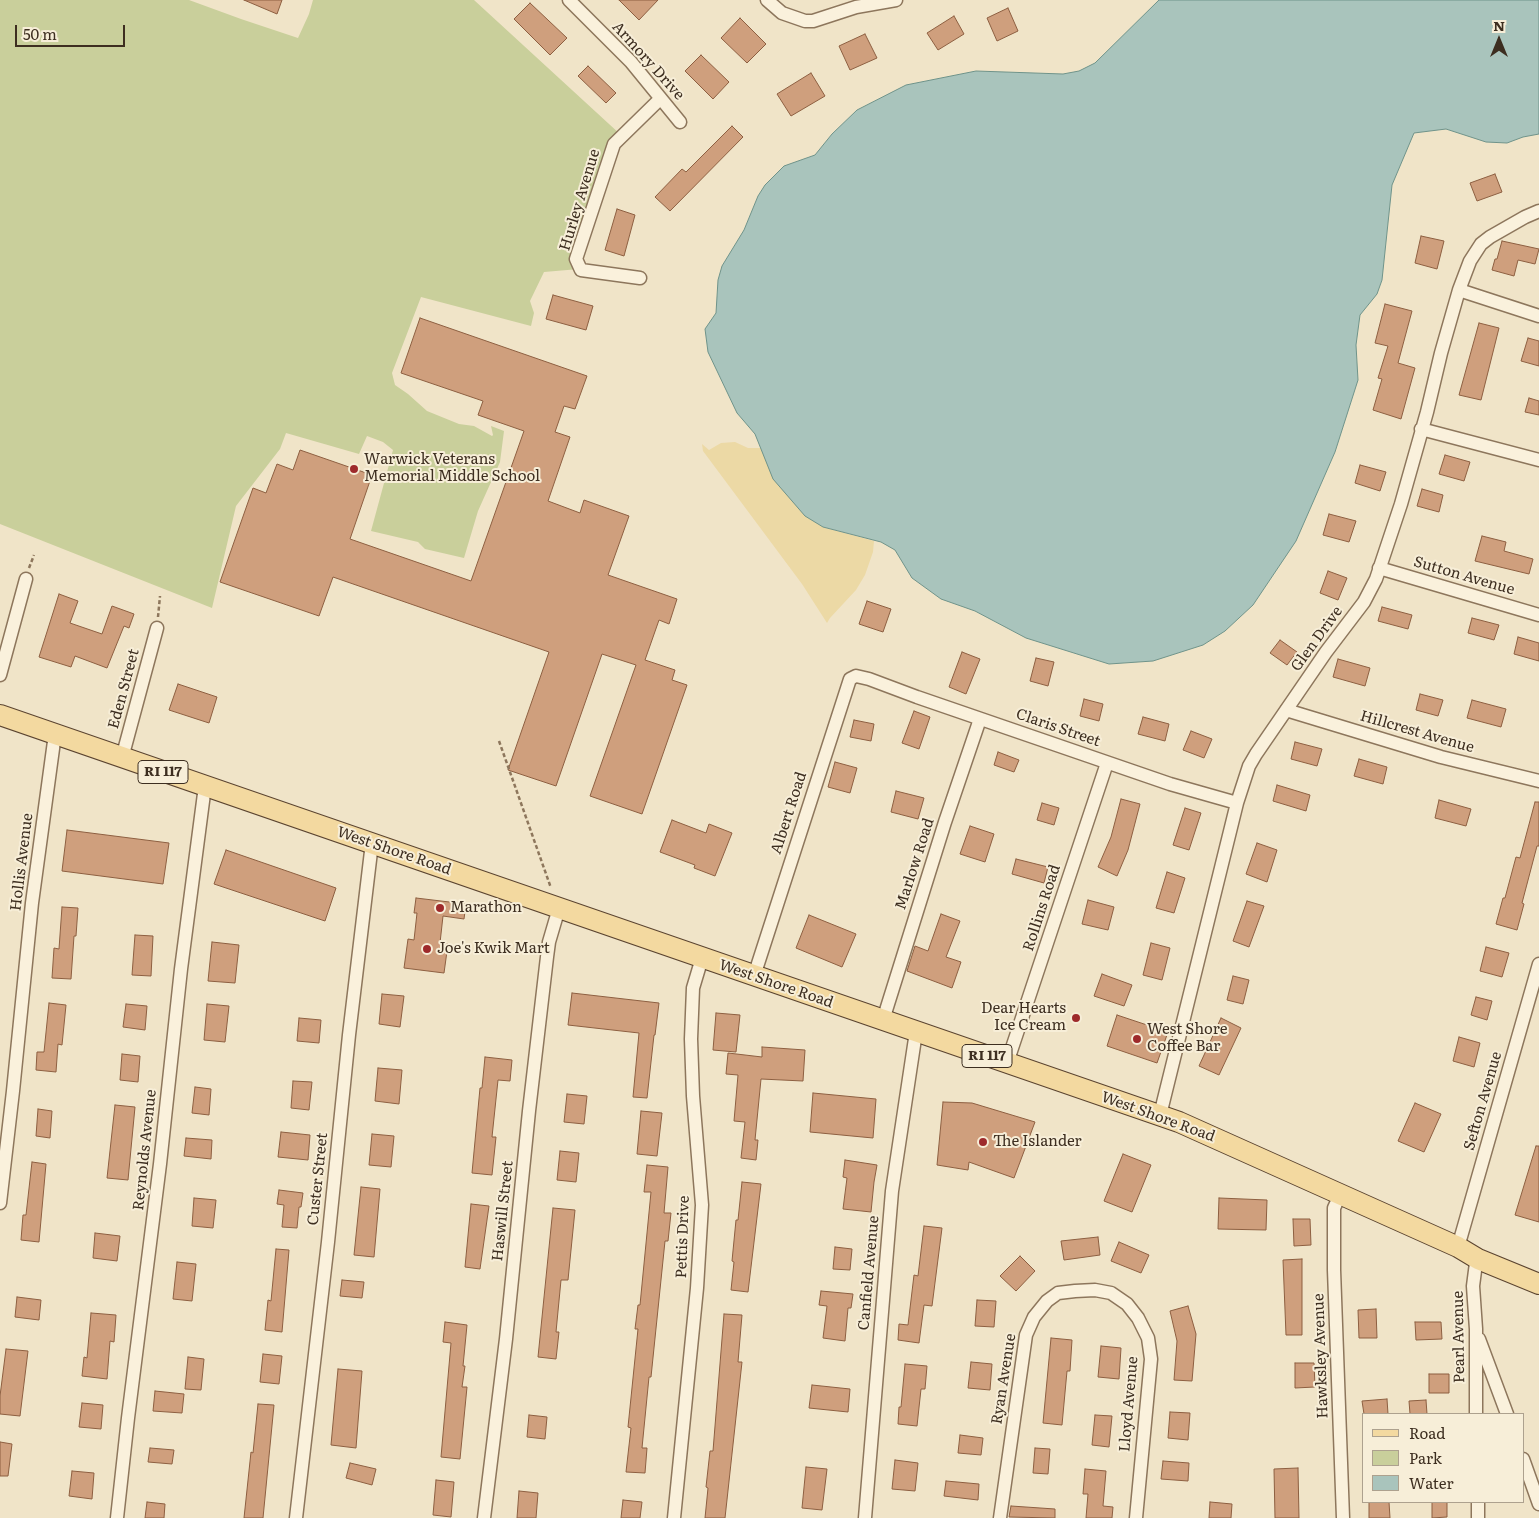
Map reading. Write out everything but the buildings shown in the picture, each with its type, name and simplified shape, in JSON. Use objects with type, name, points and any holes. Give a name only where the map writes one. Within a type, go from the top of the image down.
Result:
[{"type":"main road","name":"West Shore Road","points":[[0,715],[1160,1115],[1341,1194],[1458,1247],[1478,1259],[1539,1284]]},
{"type":"street","name":"Armory Drive","points":[[569,0],[631,62],[680,122]]},
{"type":"street","points":[[767,0],[782,13],[805,21],[813,21],[856,7],[896,0]]},
{"type":"street","name":"Hurley Avenue","points":[[640,278],[580,270],[576,259],[614,144],[660,99]]},
{"type":"street","name":"Glen Drive","points":[[1160,1115],[1238,803],[1249,766],[1326,652],[1364,602],[1376,580],[1399,511],[1440,353],[1466,270],[1481,244],[1508,226],[1539,211]]},
{"type":"street","points":[[1459,290],[1539,316]]},
{"type":"street","points":[[1421,429],[1539,460]]},
{"type":"street","name":"Sutton Avenue","points":[[1379,568],[1539,615]]},
{"type":"street","points":[[0,675],[26,578]]},
{"type":"street","name":"Eden Street","points":[[122,758],[157,628]]},
{"type":"street","name":"Albert Road","points":[[754,976],[850,679],[856,676],[869,679]]},
{"type":"street","name":"Claris Street","points":[[869,679],[1170,784],[1238,803]]},
{"type":"street","name":"Hillcrest Avenue","points":[[1286,710],[1441,757],[1539,781]]},
{"type":"street","name":"Marlow Road","points":[[883,1020],[945,822],[980,719]]},
{"type":"street","name":"Hollis Avenue","points":[[0,1203],[32,903],[55,734]]},
{"type":"street","name":"Rollins Road","points":[[1007,1063],[1107,762]]},
{"type":"street","name":"Reynolds Avenue","points":[[118,1518],[181,969],[206,786]]},
{"type":"street","name":"Custer Street","points":[[296,1518],[372,843]]},
{"type":"street","name":"Haswill Street","points":[[484,1518],[506,1339],[529,1111],[548,950],[558,908]]},
{"type":"street","name":"Pettis Drive","points":[[674,1518],[697,1288],[702,1205],[693,1096],[691,1039],[694,988],[702,958]]},
{"type":"street","name":"Sefton Avenue","points":[[1458,1247],[1539,964]]},
{"type":"street","name":"Canfield Avenue","points":[[865,1518],[892,1190],[916,1032]]},
{"type":"street","name":"Hawksley Avenue","points":[[1341,1194],[1334,1208],[1334,1270],[1343,1518]]},
{"type":"street","name":"Pearl Avenue","points":[[1476,1413],[1476,1329],[1473,1286],[1478,1259]]},
{"type":"street","name":"Ryan Avenue","points":[[1000,1518],[1026,1335],[1034,1317],[1058,1293],[1095,1290]]},
{"type":"street","name":"Lloyd Avenue","points":[[1095,1290],[1111,1293],[1127,1304],[1138,1318],[1148,1338],[1151,1359],[1136,1518]]},
{"type":"street","points":[[1476,1329],[1507,1413]]},
{"type":"street","points":[[1524,1461],[1539,1504]]},
{"type":"street","points":[[1478,1503],[1478,1518]]},
{"type":"path","points":[[157,628],[160,596]]},
{"type":"path","points":[[499,741],[558,908]]},
{"type":"green space","points":[[0,0],[189,0],[298,38],[313,0],[474,0],[621,135],[579,269],[544,272],[530,301],[534,313],[531,326],[421,297],[392,373],[395,385],[427,411],[459,424],[474,426],[492,436],[491,426],[504,431],[500,462],[478,511],[464,558],[425,549],[418,542],[371,531],[393,450],[383,442],[367,436],[359,454],[286,433],[280,449],[236,506],[212,608],[0,524]]},
{"type":"sand","points":[[735,442],[748,448],[761,448],[823,527],[874,541],[873,552],[865,575],[856,590],[827,623],[802,584],[703,451],[702,444],[709,450],[721,443]]},
{"type":"water","points":[[1159,0],[1539,0],[1539,134],[1507,143],[1486,142],[1446,129],[1414,133],[1392,185],[1382,280],[1377,294],[1360,315],[1356,345],[1358,380],[1335,452],[1296,541],[1253,605],[1225,631],[1203,645],[1153,661],[1109,664],[1026,638],[975,611],[941,599],[912,578],[895,550],[881,542],[823,527],[805,516],[773,479],[755,434],[737,413],[708,352],[705,329],[716,313],[718,280],[722,266],[744,230],[758,196],[765,185],[784,166],[815,155],[832,134],[857,110],[906,85],[976,71],[1063,74],[1079,71],[1095,63]]},
{"type":"place","name":"Warwick Veterans Memorial Middle School","points":[[354,469]]},
{"type":"place","name":"Marathon","points":[[440,908]]},
{"type":"place","name":"Joe's Kwik Mart","points":[[427,949]]},
{"type":"place","name":"Dear Hearts Ice Cream","points":[[1076,1018]]},
{"type":"place","name":"West Shore Coffee Bar","points":[[1137,1039]]},
{"type":"place","name":"The Islander","points":[[983,1142]]}]
